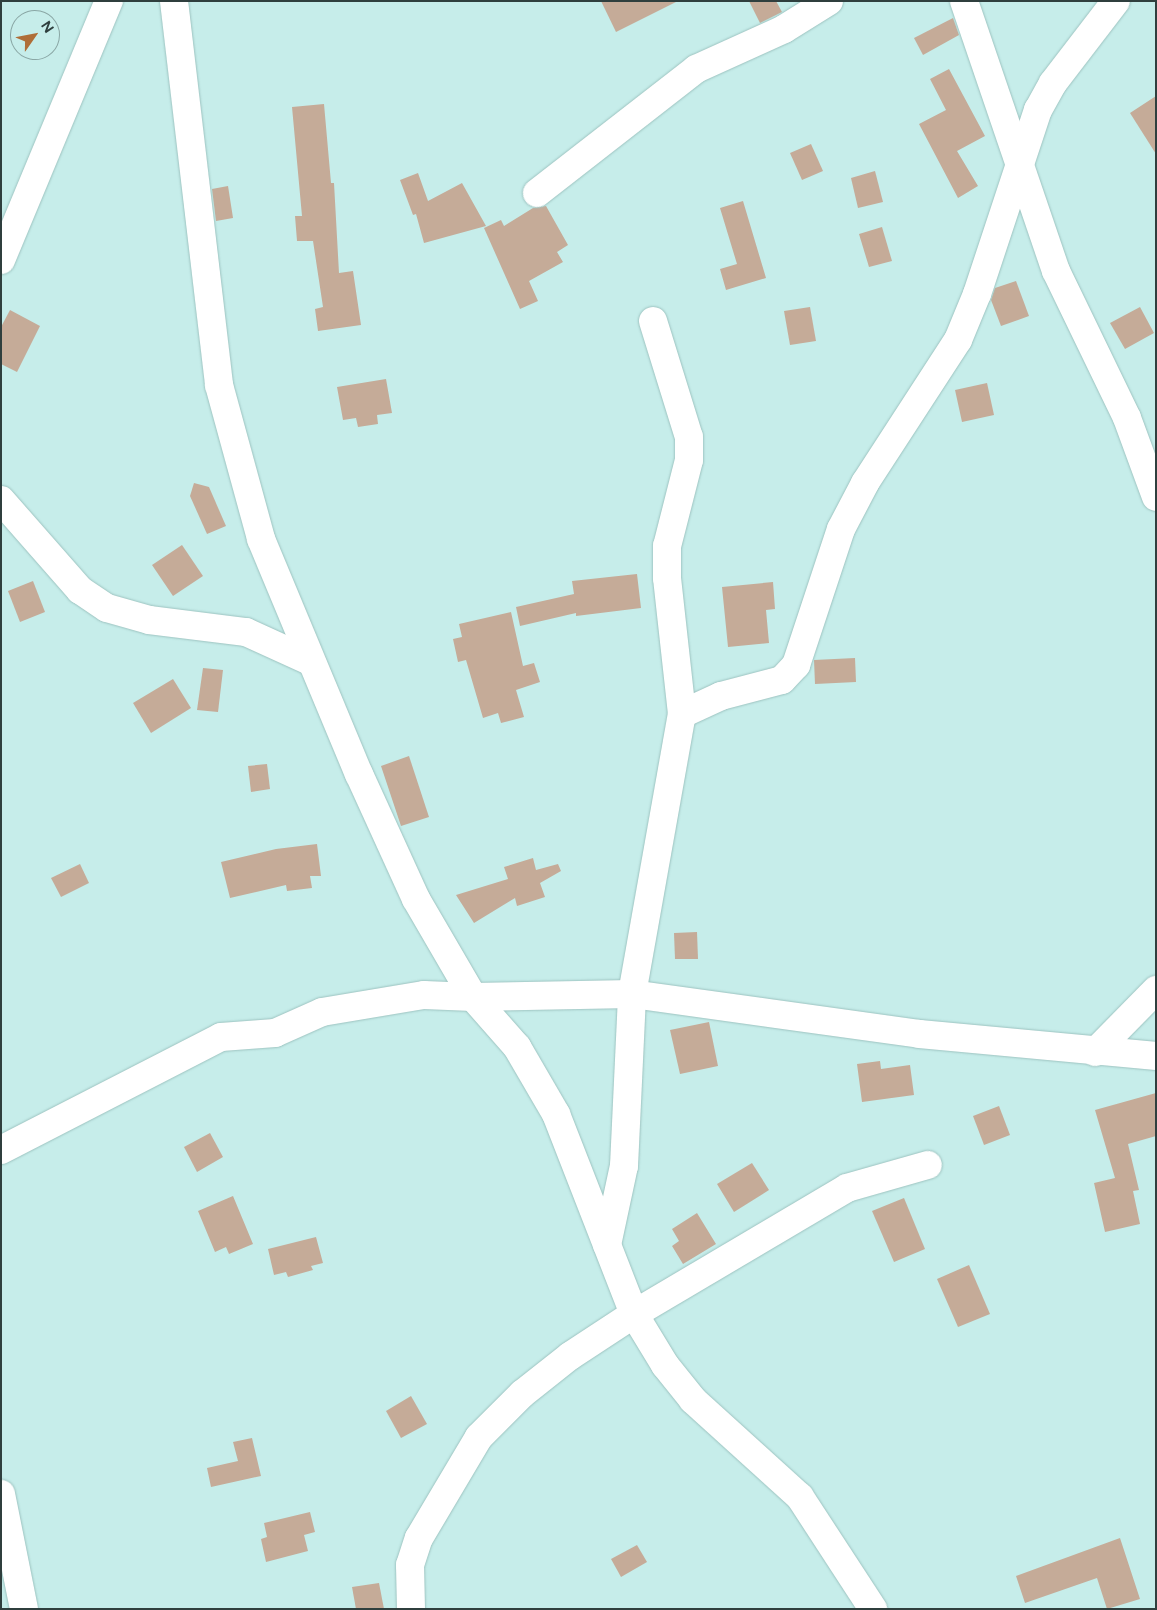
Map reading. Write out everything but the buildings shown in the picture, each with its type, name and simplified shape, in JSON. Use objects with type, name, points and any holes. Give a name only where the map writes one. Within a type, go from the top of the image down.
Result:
[{"type":"street","points":[[1,260],[109,1]]},
{"type":"street","points":[[174,1],[219,385],[262,539],[310,661],[397,859],[473,997],[517,1047],[556,1114],[634,1314],[665,1365],[693,1400],[800,1497],[873,1609]]},
{"type":"street","points":[[537,193],[696,69],[784,29],[829,1]]},
{"type":"street","points":[[964,1],[1020,160],[1037,222],[1056,272],[1127,418],[1156,497]]},
{"type":"street","points":[[682,714],[720,696],[782,680],[796,665],[840,529],[865,483],[958,340],[977,294],[1038,110],[1053,83],[1116,1]]},
{"type":"street","points":[[607,1245],[624,1166],[632,994],[682,714],[667,578],[667,546],[689,460],[689,437],[653,321]]},
{"type":"street","points":[[1,500],[80,590],[107,608],[149,620],[246,632],[310,661]]},
{"type":"street","points":[[1095,1052],[1156,990]]},
{"type":"street","points":[[1,1150],[221,1037],[275,1032],[322,1012],[424,995],[473,997],[632,994],[920,1034],[1095,1052],[1156,1056]]},
{"type":"street","points":[[411,1609],[410,1565],[419,1538],[479,1437],[522,1394],[570,1356],[634,1314],[847,1188],[928,1165]]},
{"type":"street","points":[[1,1494],[24,1609]]}]
